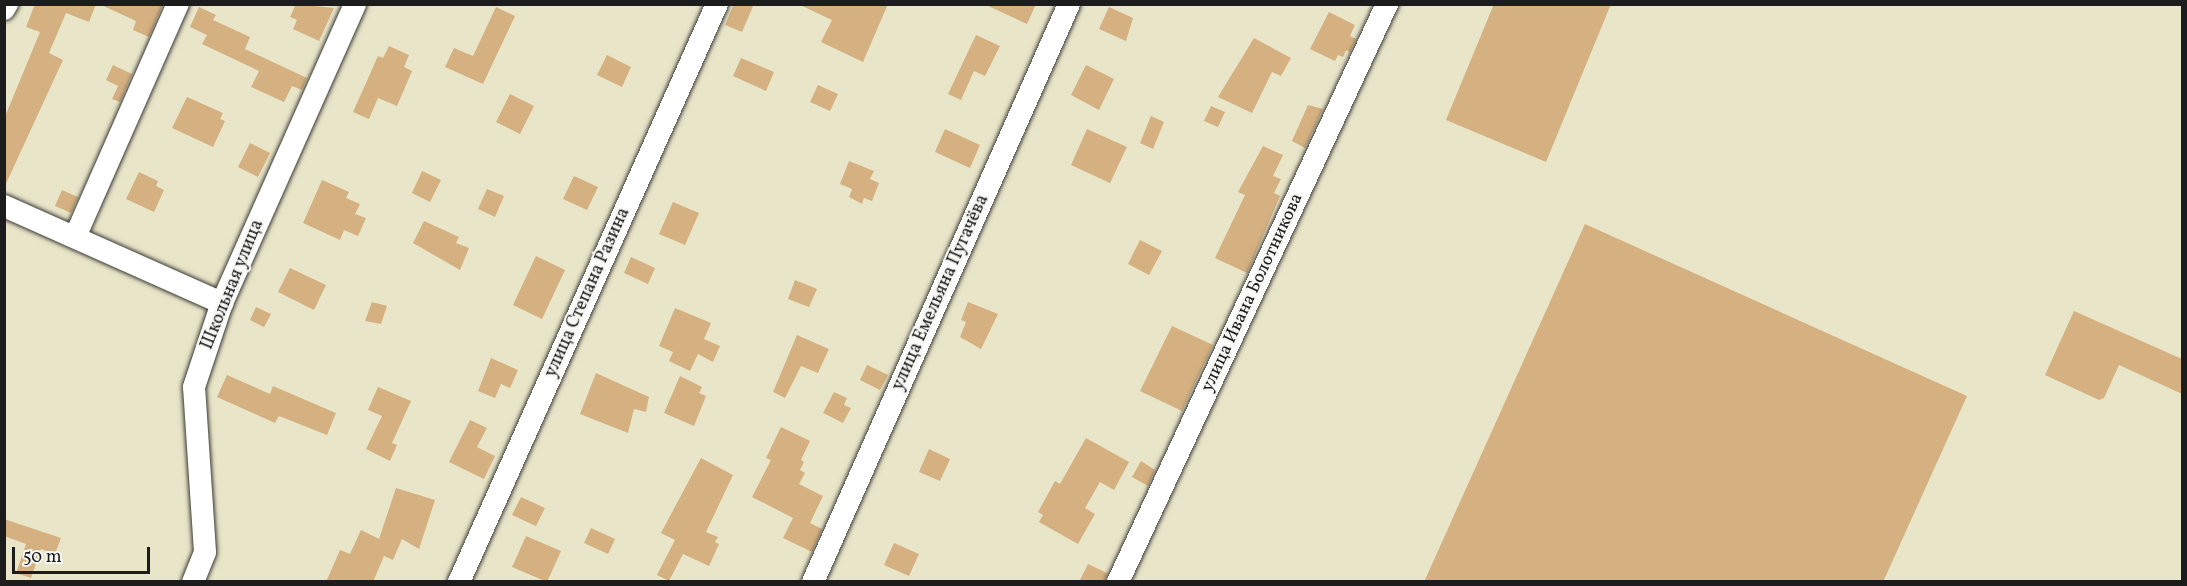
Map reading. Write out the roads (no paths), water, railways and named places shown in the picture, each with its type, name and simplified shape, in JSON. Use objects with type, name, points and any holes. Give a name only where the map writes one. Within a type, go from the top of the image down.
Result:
[{"type":"street","points":[[4,9],[7,4]]},
{"type":"street","points":[[75,237],[178,4]]},
{"type":"street","name":"Школьная улица","points":[[193,582],[205,552],[194,387],[222,303],[355,4]]},
{"type":"street","name":"улица Степана Разина","points":[[459,582],[717,4]]},
{"type":"street","name":"улица Емельяна Пугачёва","points":[[813,582],[1069,4]]},
{"type":"street","name":"улица Ивана Болотникова","points":[[1118,582],[1387,4]]},
{"type":"street","points":[[4,206],[222,303]]}]
